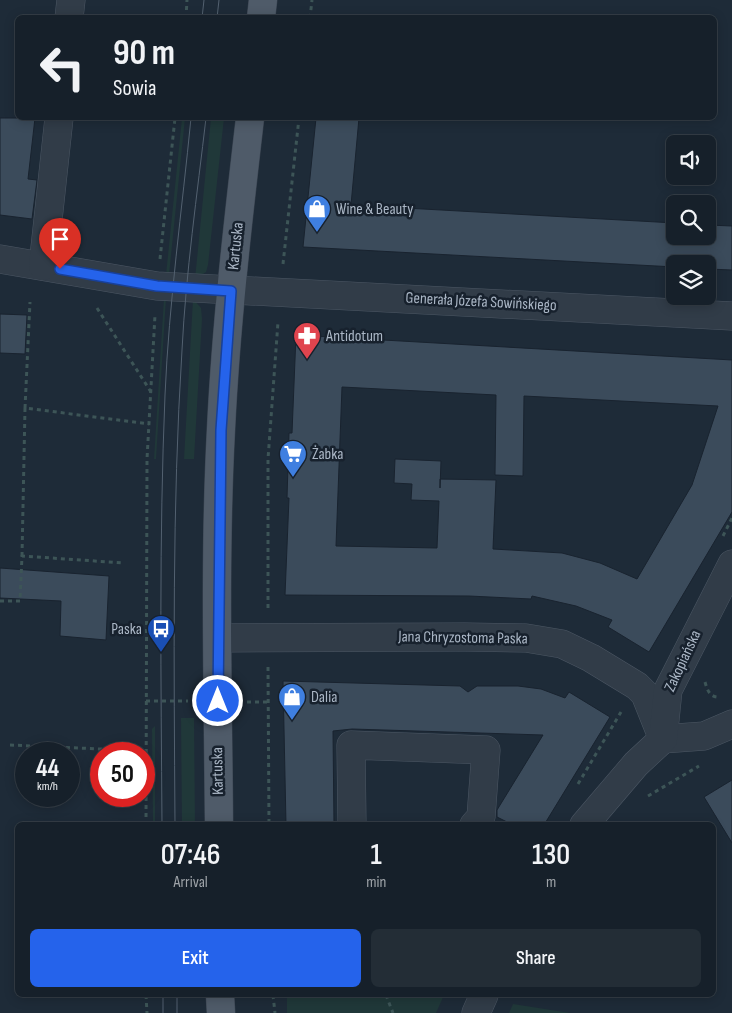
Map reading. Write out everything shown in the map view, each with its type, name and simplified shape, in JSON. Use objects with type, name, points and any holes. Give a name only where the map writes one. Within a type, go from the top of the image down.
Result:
[{"type":"main road","points":[[261,15],[263,0]]},
{"type":"main road","name":"Kartuska","points":[[219,822],[218,638],[221,430],[231,291],[250,120]]},
{"type":"main road","points":[[220,997],[221,1013]]},
{"type":"street","points":[[69,15],[71,0]]},
{"type":"street","points":[[43,266],[59,120]]},
{"type":"street","name":"Generała Józefa Sowińskiego","points":[[0,259],[157,286],[732,316]]},
{"type":"street","name":"Zakopiańska","points":[[664,739],[668,690],[732,564]]},
{"type":"street","name":"Jana Chryzostoma Paska","points":[[218,638],[526,638],[562,644],[591,658],[637,686],[645,694],[664,739]]},
{"type":"street","points":[[587,822],[636,764],[664,739],[704,736],[732,724]]},
{"type":"street","points":[[352,822],[351,745],[486,750],[483,822]]},
{"type":"street","points":[[476,1013],[483,997]]},
{"type":"path","points":[[186,15],[188,0]]},
{"type":"path","points":[[310,15],[312,0]]},
{"type":"path","points":[[146,742],[147,468],[149,424],[157,286],[175,120]]},
{"type":"path","points":[[268,618],[268,459],[280,291],[299,120]]},
{"type":"path","points":[[0,601],[20,601],[30,302]]},
{"type":"path","points":[[97,308],[151,392]]},
{"type":"path","points":[[25,408],[149,424]]},
{"type":"path","points":[[22,556],[124,563]]},
{"type":"path","points":[[268,665],[269,822]]},
{"type":"path","points":[[704,673],[707,689],[713,697],[720,698]]},
{"type":"path","points":[[10,745],[90,749]]},
{"type":"path","points":[[641,802],[707,762]]},
{"type":"path","points":[[146,807],[146,822]]},
{"type":"path","points":[[146,997],[147,1013]]},
{"type":"path","points":[[273,997],[275,1013]]},
{"type":"path","points":[[387,997],[393,1013]]},
{"type":"green space","points":[[182,120],[185,120],[169,275],[166,275]]},
{"type":"green space","points":[[211,120],[224,120],[208,265],[206,272],[195,279]]},
{"type":"green space","points":[[164,298],[166,298],[156,459],[154,459]]},
{"type":"green space","points":[[193,299],[201,308],[202,319],[194,459],[184,459]]},
{"type":"green space","points":[[181,718],[194,718],[195,822],[182,822]]},
{"type":"green space","points":[[155,726],[155,742],[152,742],[152,729]]},
{"type":"green space","points":[[153,807],[155,807],[155,822],[153,822]]},
{"type":"green space","points":[[287,997],[443,997],[436,1013],[287,1013]]},
{"type":"green space","points":[[513,1004],[570,1013],[509,1013]]},
{"type":"building","points":[[0,118],[35,120],[28,179],[37,180],[32,219],[0,215]]},
{"type":"building","points":[[316,120],[359,120],[351,205],[666,222],[666,245],[716,245],[716,225],[732,226],[732,270],[716,269],[716,255],[666,255],[666,267],[303,247]]},
{"type":"building","points":[[0,314],[27,315],[25,354],[0,353]]},
{"type":"building","points":[[296,335],[732,360],[732,512],[649,652],[608,627],[612,620],[576,606],[532,596],[531,599],[469,596],[285,595],[289,498],[287,498],[289,433],[292,433]],"holes":[[[342,387],[496,395],[495,475],[523,476],[524,396],[718,406],[692,485],[637,579],[600,563],[562,553],[493,549],[496,480],[440,479],[441,461],[395,459],[394,483],[412,484],[411,500],[439,501],[437,548],[336,546]]]},
{"type":"building","points":[[0,568],[109,576],[106,640],[60,636],[61,601],[0,598]]},
{"type":"building","points":[[283,681],[460,686],[468,692],[477,686],[518,686],[541,689],[565,698],[569,692],[610,717],[546,822],[507,822],[497,817],[497,810],[543,735],[352,729],[333,731],[334,822],[286,822]]},
{"type":"building","points":[[732,780],[732,843],[704,797]]},
{"type":"tram line","points":[[202,15],[204,0]]},
{"type":"tram line","points":[[217,15],[219,0]]},
{"type":"tram line","points":[[162,822],[161,557],[165,395],[173,291],[191,120]]},
{"type":"tram line","points":[[175,822],[174,587],[179,409],[186,292],[206,120]]},
{"type":"tram line","points":[[163,997],[163,1013]]},
{"type":"tram line","points":[[177,997],[177,1013]]},
{"type":"place","name":"Wine & Beauty","points":[[317,233]]},
{"type":"place","name":"Antidotum","points":[[307,360]]},
{"type":"place","name":"Żabka","points":[[293,478]]},
{"type":"place","name":"Paska","points":[[161,653]]},
{"type":"place","name":"Dalia","points":[[292,721]]},
{"type":"route","points":[[60,269],[157,286],[231,291],[221,430],[218,564],[218,701]]}]
